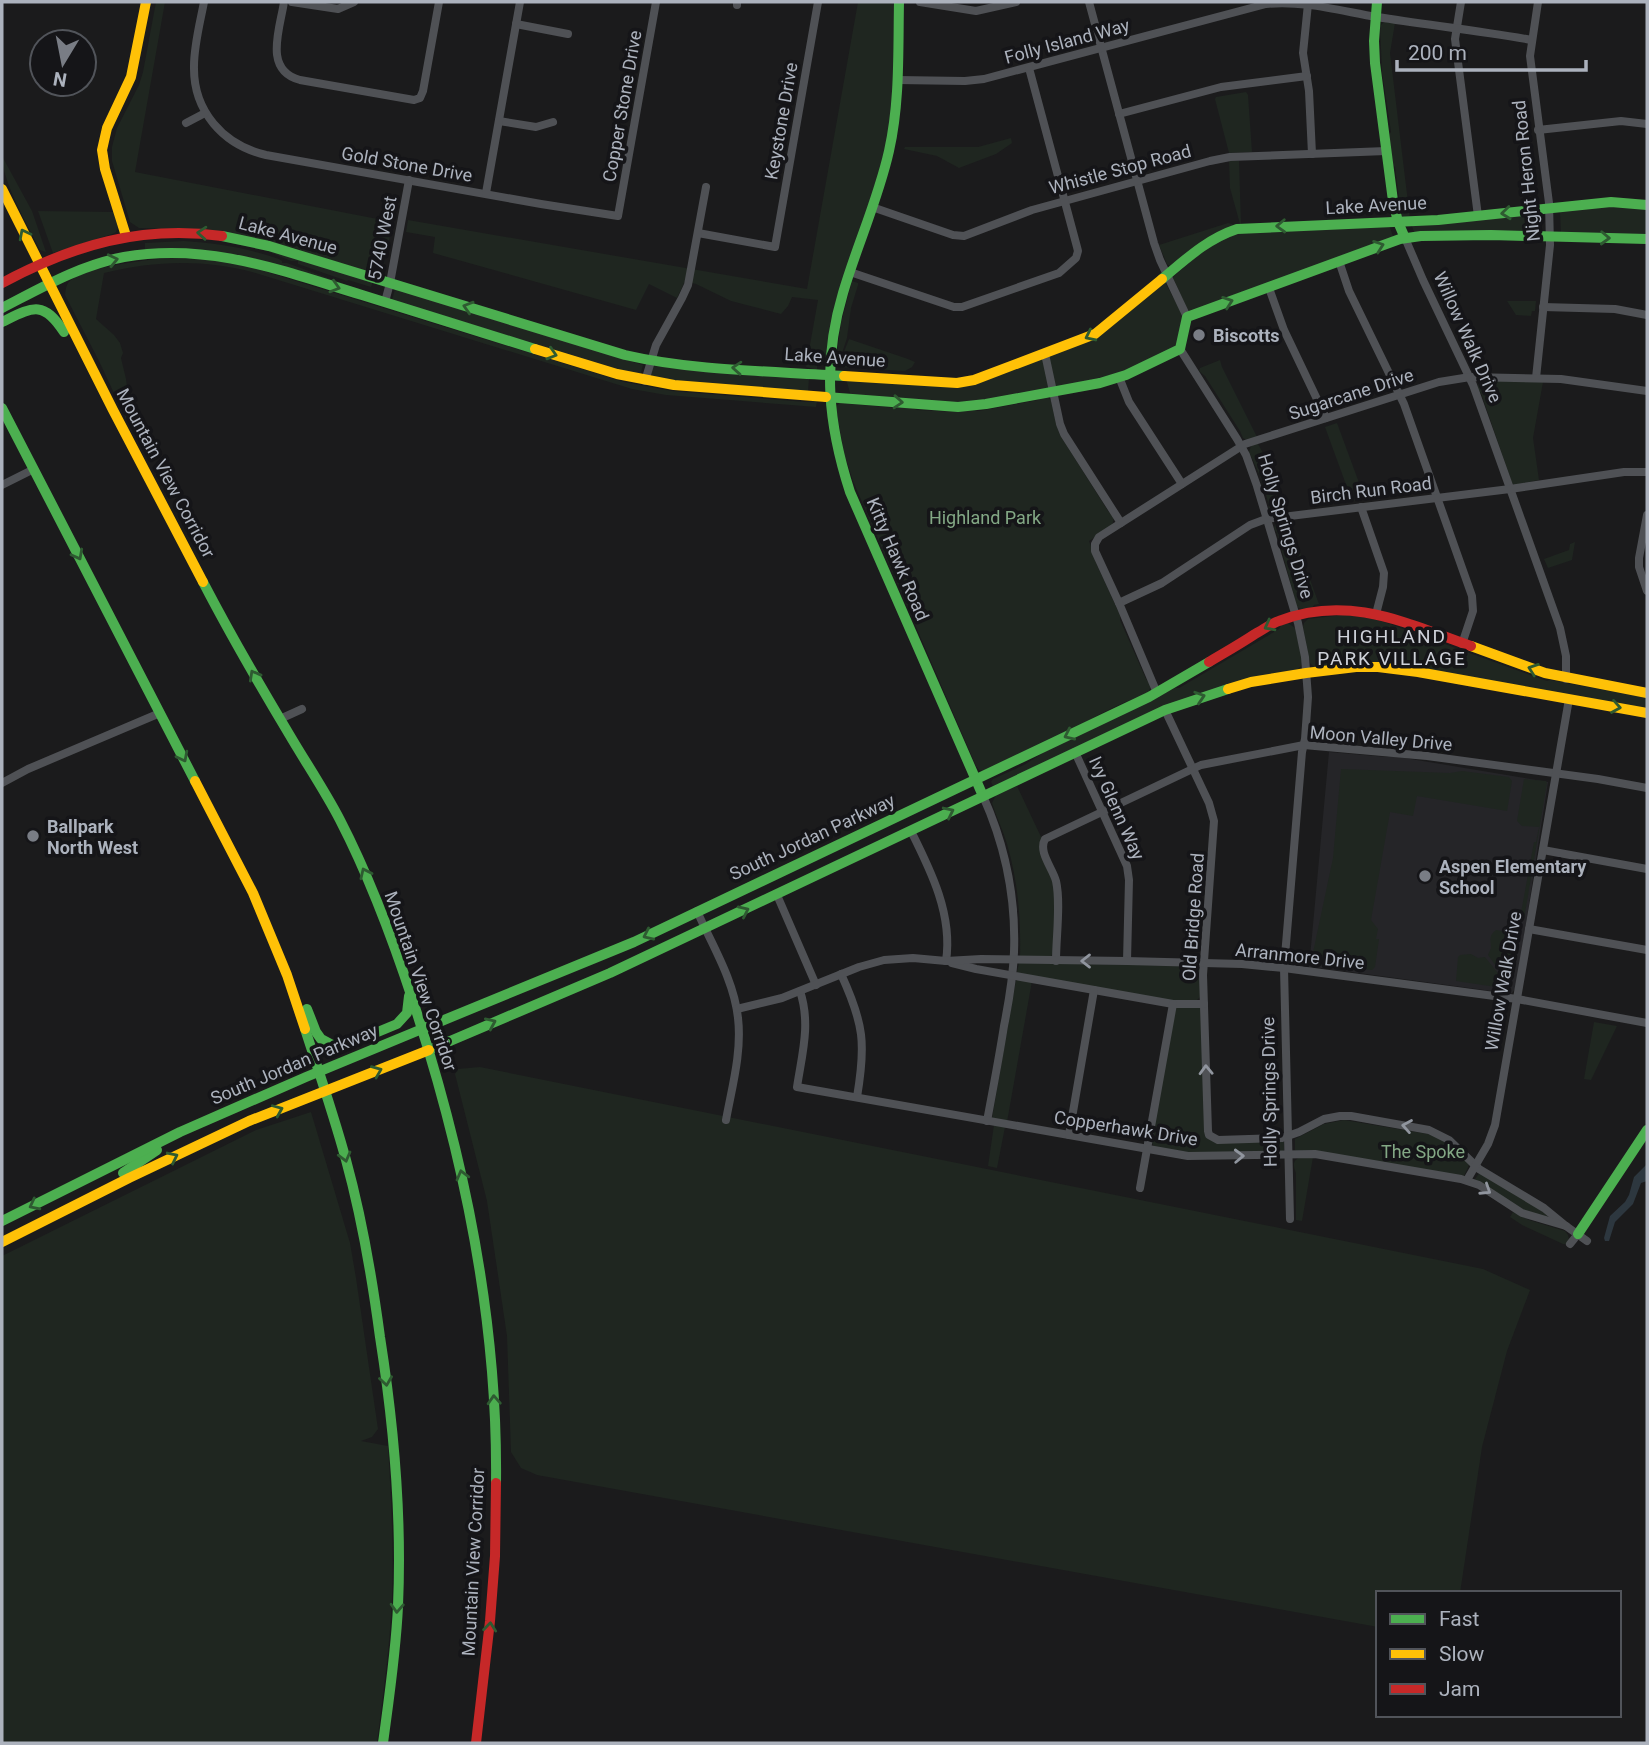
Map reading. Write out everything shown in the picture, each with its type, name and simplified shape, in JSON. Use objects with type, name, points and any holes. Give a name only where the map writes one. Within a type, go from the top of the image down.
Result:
[{"type":"main road","points":[[126,236],[103,163],[103,144],[107,128],[131,77],[146,2]]},
{"type":"main road","name":"Kitty Hawk Road","points":[[899,2],[897,80],[890,148],[850,272],[831,343],[830,397],[833,427],[850,492],[982,796]]},
{"type":"main road","name":"Willow Walk Drive","points":[[1377,2],[1374,63],[1393,201],[1405,238]]},
{"type":"main road","name":"Mountain View Corridor","points":[[2,189],[206,588],[261,688],[340,820],[376,897],[429,1050],[465,1188],[486,1314],[493,1391],[496,1463],[495,1556],[476,1743]]},
{"type":"main road","name":"Lake Avenue","points":[[2,283],[80,247],[126,236],[177,232],[212,234],[269,246],[651,361],[963,382],[1088,337],[1209,241],[1237,229],[1398,222],[1611,202],[1647,205]]},
{"type":"main road","name":"Lake Avenue","points":[[1186,317],[1405,238],[1467,235],[1647,239]]},
{"type":"main road","name":"Lake Avenue","points":[[2,307],[75,272],[108,261],[146,254],[212,253],[251,261],[617,374],[645,380],[674,385],[966,407],[1100,383],[1180,349]]},
{"type":"main road","points":[[2,322],[30,309],[43,309],[51,314],[113,410]]},
{"type":"main road","points":[[1180,349],[1186,317]]},
{"type":"main road","points":[[2,393],[46,480],[67,534]]},
{"type":"main road","points":[[2,408],[253,893],[287,975],[346,1159],[371,1273],[395,1457],[399,1536],[398,1607],[383,1743]]},
{"type":"main road","name":"South Jordan Parkway","points":[[2,1242],[180,1132],[318,1072],[580,965],[697,911],[1157,692],[1269,625],[1295,615],[1338,609],[1377,614],[1537,671],[1647,694]]},
{"type":"main road","name":"South Jordan Parkway","points":[[2,1221],[429,1050],[610,973],[1165,710],[1209,694],[1251,682],[1307,673],[1378,667],[1647,713]]},
{"type":"main road","points":[[287,975],[305,1005],[318,1036],[329,1044],[339,1046],[349,1045],[403,1020],[409,1000],[406,978]]},
{"type":"main road","points":[[1582,1238],[1647,1130]]},
{"type":"street","name":"Gold Stone Drive","points":[[204,2],[194,70],[197,94],[205,113],[227,138],[249,150],[618,216]]},
{"type":"street","points":[[284,2],[276,51],[279,65],[288,75],[300,80],[412,100],[420,98],[423,91],[439,2]]},
{"type":"street","points":[[292,2],[338,9],[354,2]]},
{"type":"street","points":[[486,194],[520,2]]},
{"type":"street","name":"Copper Stone Drive","points":[[618,216],[656,2]]},
{"type":"street","name":"Keystone Drive","points":[[698,233],[775,247],[818,2]]},
{"type":"street","points":[[920,2],[976,11],[1016,2]]},
{"type":"street","points":[[1089,2],[1156,251],[1186,317]]},
{"type":"street","name":"Folly Island Way","points":[[897,80],[978,80],[1266,4],[1290,2],[1531,40]]},
{"type":"street","points":[[1461,2],[1455,39],[1478,216]]},
{"type":"street","name":"Night Heron Road","points":[[1536,379],[1550,236],[1530,56],[1538,2]]},
{"type":"street","points":[[1308,4],[1303,45],[1310,104],[1312,154]]},
{"type":"street","points":[[516,24],[568,34]]},
{"type":"street","points":[[850,272],[954,307],[967,307],[1056,274],[1074,261],[1078,251],[1029,68]]},
{"type":"street","points":[[1119,114],[1221,88],[1307,76]]},
{"type":"street","points":[[186,123],[205,113]]},
{"type":"street","points":[[499,121],[536,127],[553,122]]},
{"type":"street","points":[[1538,130],[1621,121],[1647,124]]},
{"type":"street","name":"Whistle Stop Road","points":[[872,207],[959,236],[1032,210],[1230,157],[1386,151]]},
{"type":"street","name":"5740 West","points":[[385,302],[409,180]]},
{"type":"street","points":[[645,380],[656,345],[685,292],[706,187]]},
{"type":"street","name":"Willow Walk Drive","points":[[1405,238],[1470,377],[1560,628],[1566,656],[1566,679]]},
{"type":"street","points":[[1339,261],[1349,291],[1399,395],[1473,600],[1472,616],[1462,644]]},
{"type":"street","points":[[1269,288],[1282,326],[1326,418]]},
{"type":"street","points":[[1543,307],[1615,309],[1647,315]]},
{"type":"street","name":"Holly Springs Drive","points":[[1180,349],[1241,446],[1257,486],[1303,642],[1307,673],[1308,697],[1284,968],[1290,1219]]},
{"type":"street","points":[[1045,354],[1064,434],[1121,523]]},
{"type":"street","points":[[1119,377],[1129,402],[1182,484]]},
{"type":"street","name":"Sugarcane Drive","points":[[1119,603],[1095,551],[1099,537],[1250,442],[1446,380],[1470,377],[1571,380],[1647,391]]},
{"type":"street","points":[[2,485],[33,469]]},
{"type":"street","name":"Birch Run Road","points":[[1119,603],[1162,583],[1250,525],[1266,519],[1510,489],[1629,471],[1647,472]]},
{"type":"street","points":[[1361,507],[1384,573],[1377,614]]},
{"type":"street","points":[[1647,515],[1644,553],[1639,567],[1647,591]]},
{"type":"street","points":[[1119,603],[1157,692]]},
{"type":"street","name":"Willow Walk Drive","points":[[1467,1180],[1488,1144],[1495,1125],[1569,699]]},
{"type":"street","points":[[280,719],[302,709]]},
{"type":"street","name":"Old Bridge Road","points":[[1165,710],[1212,810],[1215,826],[1203,964],[1208,1131],[1211,1137]]},
{"type":"street","points":[[2,783],[28,769],[160,713]]},
{"type":"street","name":"Moon Valley Drive","points":[[1056,961],[1057,887],[1043,851],[1043,843],[1047,837],[1201,765],[1304,745],[1427,756],[1647,788]]},
{"type":"street","name":"Ivy Glenn Way","points":[[1075,752],[1129,873],[1126,961]]},
{"type":"street","name":"Kitty Hawk Road","points":[[982,796],[998,834],[1007,867],[1014,916],[1013,975],[988,1121]]},
{"type":"street","points":[[911,831],[930,871],[942,907],[947,932],[946,961]]},
{"type":"street","points":[[1543,850],[1647,869]]},
{"type":"street","points":[[777,895],[816,985]]},
{"type":"street","points":[[697,911],[731,987],[737,1009],[738,1049],[726,1120]]},
{"type":"street","points":[[1530,929],[1647,950]]},
{"type":"street","name":"Arranmore Drive","points":[[737,1009],[770,1002],[884,960],[913,958],[946,961],[1126,961],[1242,964],[1284,968],[1517,999],[1647,1023]]},
{"type":"street","name":"Arranmore Drive","points":[[946,961],[975,969],[1173,1004],[1204,1004]]},
{"type":"street","points":[[841,974],[862,1031],[863,1061],[857,1097]]},
{"type":"street","points":[[1069,1135],[1094,990]]},
{"type":"street","name":"Copperhawk Drive","points":[[800,991],[806,1028],[797,1087],[1194,1157],[1321,1154],[1467,1180],[1522,1213],[1566,1226]]},
{"type":"street","points":[[1140,1188],[1173,1004]]},
{"type":"street","name":"Copperhawk Drive","points":[[1211,1137],[1218,1140],[1277,1139],[1288,1137],[1324,1119],[1351,1116],[1434,1132],[1449,1140],[1475,1166],[1544,1208],[1582,1238]]},
{"type":"street","points":[[1570,1244],[1582,1238]]},
{"type":"shaded area","name":"Aspen Elementary School","points":[[1329,752],[1393,756],[1548,782],[1516,988],[1512,993],[1505,995],[1499,992],[1309,968]]},
{"type":"shaded area","points":[[1647,1164],[1647,1181],[1641,1183],[1633,1204],[1615,1222],[1609,1241],[1605,1241],[1610,1216],[1625,1202],[1634,1177]]},
{"type":"green space","points":[[156,2],[165,2],[135,172],[393,222],[382,274],[300,249],[196,229],[139,228],[130,222],[112,161],[112,147],[117,128],[143,72]]},
{"type":"green space","points":[[858,2],[895,2],[895,66],[888,139],[825,363],[817,366],[817,370],[806,367],[818,300],[792,297],[781,314],[731,301],[685,281],[677,298],[649,284],[636,310],[433,253],[435,237],[406,232],[408,220],[807,289]]},
{"type":"green space","points":[[1387,21],[1395,23],[1390,53],[1410,219],[1401,216],[1389,135],[1391,132],[1382,72],[1380,26]]},
{"type":"green space","points":[[1246,92],[1252,152],[1229,153],[1215,99]]},
{"type":"green space","points":[[1011,138],[1012,143],[996,154],[959,168],[937,156],[904,149],[978,147]]},
{"type":"green space","points":[[2,156],[32,211],[46,252],[40,250],[16,203],[6,178]]},
{"type":"green space","points":[[1229,161],[1239,161],[1241,224],[1230,188]]},
{"type":"green space","points":[[1618,205],[1647,208],[1647,237],[1561,235],[1560,211]]},
{"type":"green space","points":[[38,211],[114,212],[118,227],[112,234],[53,253]]},
{"type":"green space","points":[[1541,213],[1541,234],[1415,234],[1411,224]]},
{"type":"green space","points":[[1228,223],[1233,226],[1170,266],[1167,264],[1159,245]]},
{"type":"green space","points":[[1389,225],[1394,239],[1188,311],[1173,278],[1209,245],[1236,233]]},
{"type":"green space","points":[[154,236],[199,236],[243,242],[373,281],[371,287],[347,281],[267,251],[209,238]]},
{"type":"green space","points":[[184,241],[256,252],[358,289],[246,257],[145,249],[145,243]]},
{"type":"green space","points":[[169,258],[211,260],[254,268],[624,382],[672,391],[817,401],[816,407],[666,395],[632,389],[252,272],[215,265],[178,263],[104,273],[96,319],[114,335],[123,353],[121,358],[133,416],[126,419],[65,295],[66,286],[71,280],[91,271],[118,264]]},
{"type":"green space","points":[[852,281],[858,285],[842,353],[837,352],[841,323]]},
{"type":"green space","points":[[1165,282],[1183,316],[1176,347],[1127,371],[1056,388],[1048,356],[1088,340]]},
{"type":"green space","points":[[395,289],[643,365],[640,376],[392,300]]},
{"type":"green space","points":[[1507,301],[1536,301],[1535,311],[1532,311],[1531,316],[1516,315]]},
{"type":"green space","points":[[849,339],[915,362],[905,371],[838,367]]},
{"type":"green space","points":[[1043,359],[1049,389],[965,404],[851,396],[846,379],[954,385]]},
{"type":"green space","points":[[1220,360],[1257,437],[1247,440],[1243,438],[1205,376],[1199,371],[1200,368]]},
{"type":"green space","points":[[653,366],[809,377],[808,392],[673,382],[650,377]]},
{"type":"green space","points":[[1484,380],[1543,382],[1533,438],[1539,480],[1514,485],[1512,483],[1481,393],[1478,391],[1478,384]]},
{"type":"green space","name":"Highland Park","points":[[1047,397],[1051,400],[1060,435],[1114,517],[1112,526],[1089,541],[1120,620],[1151,685],[1148,694],[1113,708],[1057,738],[1053,737],[983,771],[976,766],[853,481],[844,453],[836,408],[838,404],[845,402],[911,407],[917,410],[979,411]]},
{"type":"green space","points":[[1337,423],[1365,499],[1352,501],[1325,427]]},
{"type":"green space","points":[[1257,442],[1268,462],[1286,513],[1275,515],[1268,511],[1269,505],[1260,476],[1249,452],[1251,446]]},
{"type":"green space","points":[[1288,520],[1319,604],[1312,608],[1297,607],[1274,528],[1277,521]]},
{"type":"green space","points":[[1575,542],[1572,560],[1548,568],[1544,559],[1569,550],[1570,544]]},
{"type":"green space","points":[[1342,615],[1371,618],[1387,623],[1547,681],[1647,698],[1647,707],[1626,706],[1393,665],[1315,668],[1310,663],[1304,623],[1308,619]]},
{"type":"green space","points":[[1288,623],[1295,628],[1299,645],[1302,660],[1298,669],[1257,677],[993,786],[993,779],[1179,688]]},
{"type":"green space","points":[[1341,769],[1450,773],[1462,771],[1509,777],[1512,781],[1507,811],[1417,796],[1413,816],[1390,812],[1371,920],[1378,929],[1376,939],[1379,939],[1375,967],[1372,970],[1311,962],[1333,858]]},
{"type":"green space","points":[[1524,779],[1547,783],[1524,919],[1520,924],[1515,922],[1515,919],[1520,918],[1539,827],[1522,826],[1517,821]]},
{"type":"green space","points":[[1017,786],[1042,839],[1055,892],[1053,953],[1050,958],[1020,957],[1014,872],[992,803],[996,795]]},
{"type":"green space","points":[[1496,930],[1519,936],[1514,973],[1503,976],[1488,955],[1491,936]]},
{"type":"green space","points":[[1471,954],[1478,958],[1485,957],[1501,977],[1496,987],[1456,981],[1458,957]]},
{"type":"green space","points":[[1019,963],[1197,966],[1200,970],[1201,996],[1196,1001],[1177,1002],[1018,974]]},
{"type":"green space","points":[[1016,980],[1032,981],[1007,1122],[992,1118]]},
{"type":"green space","points":[[1176,1007],[1200,1008],[1202,1011],[1207,1136],[1283,1141],[1282,1152],[1203,1154],[1156,1148],[1153,1145],[1151,1141]]},
{"type":"green space","points":[[1594,1022],[1617,1026],[1591,1080],[1584,1079]]},
{"type":"green space","points":[[480,1067],[1483,1269],[1530,1290],[1507,1351],[1482,1447],[1460,1591],[1376,1591],[1376,1627],[537,1475],[521,1468],[511,1452],[507,1336],[487,1201],[455,1074],[458,1069]]},
{"type":"green space","points":[[311,1112],[350,1243],[356,1278],[378,1429],[372,1437],[361,1441],[388,1446],[392,1598],[377,1743],[2,1743],[2,1256],[256,1130]]},
{"type":"green space","name":"The Spoke","points":[[1344,1120],[1434,1135],[1453,1147],[1469,1165],[1464,1176],[1295,1150],[1295,1139],[1324,1124]]},
{"type":"green space","points":[[994,1125],[1005,1127],[997,1168],[988,1166]]},
{"type":"green space","points":[[1301,1157],[1313,1157],[1302,1221],[1296,1220],[1294,1165]]},
{"type":"green space","points":[[1480,1172],[1555,1219],[1532,1215],[1476,1181]]},
{"type":"green space","points":[[1513,1212],[1565,1231],[1569,1239],[1563,1244],[1522,1225],[1510,1217]]},
{"type":"traffic: fast","points":[[899,2],[898,77],[893,133],[879,187],[836,319],[830,393],[837,442],[850,492],[983,796]]},
{"type":"traffic: fast","points":[[1377,2],[1375,63],[1393,201],[1405,238]]},
{"type":"traffic: fast","points":[[1162,279],[1206,244],[1237,229],[1438,220],[1611,202],[1647,205]]},
{"type":"traffic: fast","points":[[826,397],[958,407],[1100,383],[1126,375],[1180,349],[1187,317],[1400,239],[1491,235],[1647,239]]},
{"type":"traffic: fast","points":[[222,236],[269,246],[625,355],[706,367],[844,376]]},
{"type":"traffic: fast","points":[[2,308],[61,278],[108,261],[155,253],[186,253],[274,268],[535,349]]},
{"type":"traffic: fast","points":[[2,322],[37,309],[50,315],[64,332]]},
{"type":"traffic: fast","points":[[2,408],[195,781]]},
{"type":"traffic: fast","points":[[203,582],[340,820],[380,909],[413,1001],[448,1119],[474,1239],[491,1361],[496,1483]]},
{"type":"traffic: fast","points":[[422,1029],[634,942],[1149,697],[1209,662]]},
{"type":"traffic: fast","points":[[429,1050],[610,973],[1165,710],[1228,689]]},
{"type":"traffic: fast","points":[[307,1009],[321,1039],[334,1046],[344,1046],[397,1024],[407,1013],[409,996]]},
{"type":"traffic: fast","points":[[305,1029],[357,1204],[374,1292],[389,1404],[396,1471],[399,1572],[396,1640],[383,1743]]},
{"type":"traffic: fast","points":[[2,1221],[180,1132],[422,1029]]},
{"type":"traffic: fast","points":[[1578,1234],[1647,1130]]},
{"type":"traffic: fast","points":[[123,1173],[157,1150]]},
{"type":"traffic: slow","points":[[126,236],[105,169],[102,150],[107,128],[131,77],[146,2]]},
{"type":"traffic: slow","points":[[2,189],[203,582]]},
{"type":"traffic: slow","points":[[844,376],[957,383],[974,380],[1095,334],[1162,279]]},
{"type":"traffic: slow","points":[[535,349],[617,374],[674,385],[826,397]]},
{"type":"traffic: slow","points":[[1471,646],[1545,673],[1647,693]]},
{"type":"traffic: slow","points":[[1228,689],[1251,682],[1306,673],[1378,667],[1647,713]]},
{"type":"traffic: slow","points":[[195,781],[253,893],[287,975],[305,1029]]},
{"type":"traffic: slow","points":[[2,1242],[249,1121],[429,1050]]},
{"type":"traffic: jam","points":[[2,283],[55,258],[108,241],[163,233],[222,236]]},
{"type":"traffic: jam","points":[[1209,662],[1276,622],[1304,613],[1329,610],[1353,611],[1400,621],[1471,646]]},
{"type":"traffic: jam","points":[[476,1743],[490,1621],[495,1556],[496,1483]]},
{"type":"place","name":"Biscotts","points":[[1199,335]]},
{"type":"place","name":"Ballpark North West","points":[[33,836]]},
{"type":"place","name":"Aspen Elementary School","points":[[1425,876]]},
{"type":"district","name":"HIGHLAND PARK VILLAGE","points":[[1392,647]]}]
